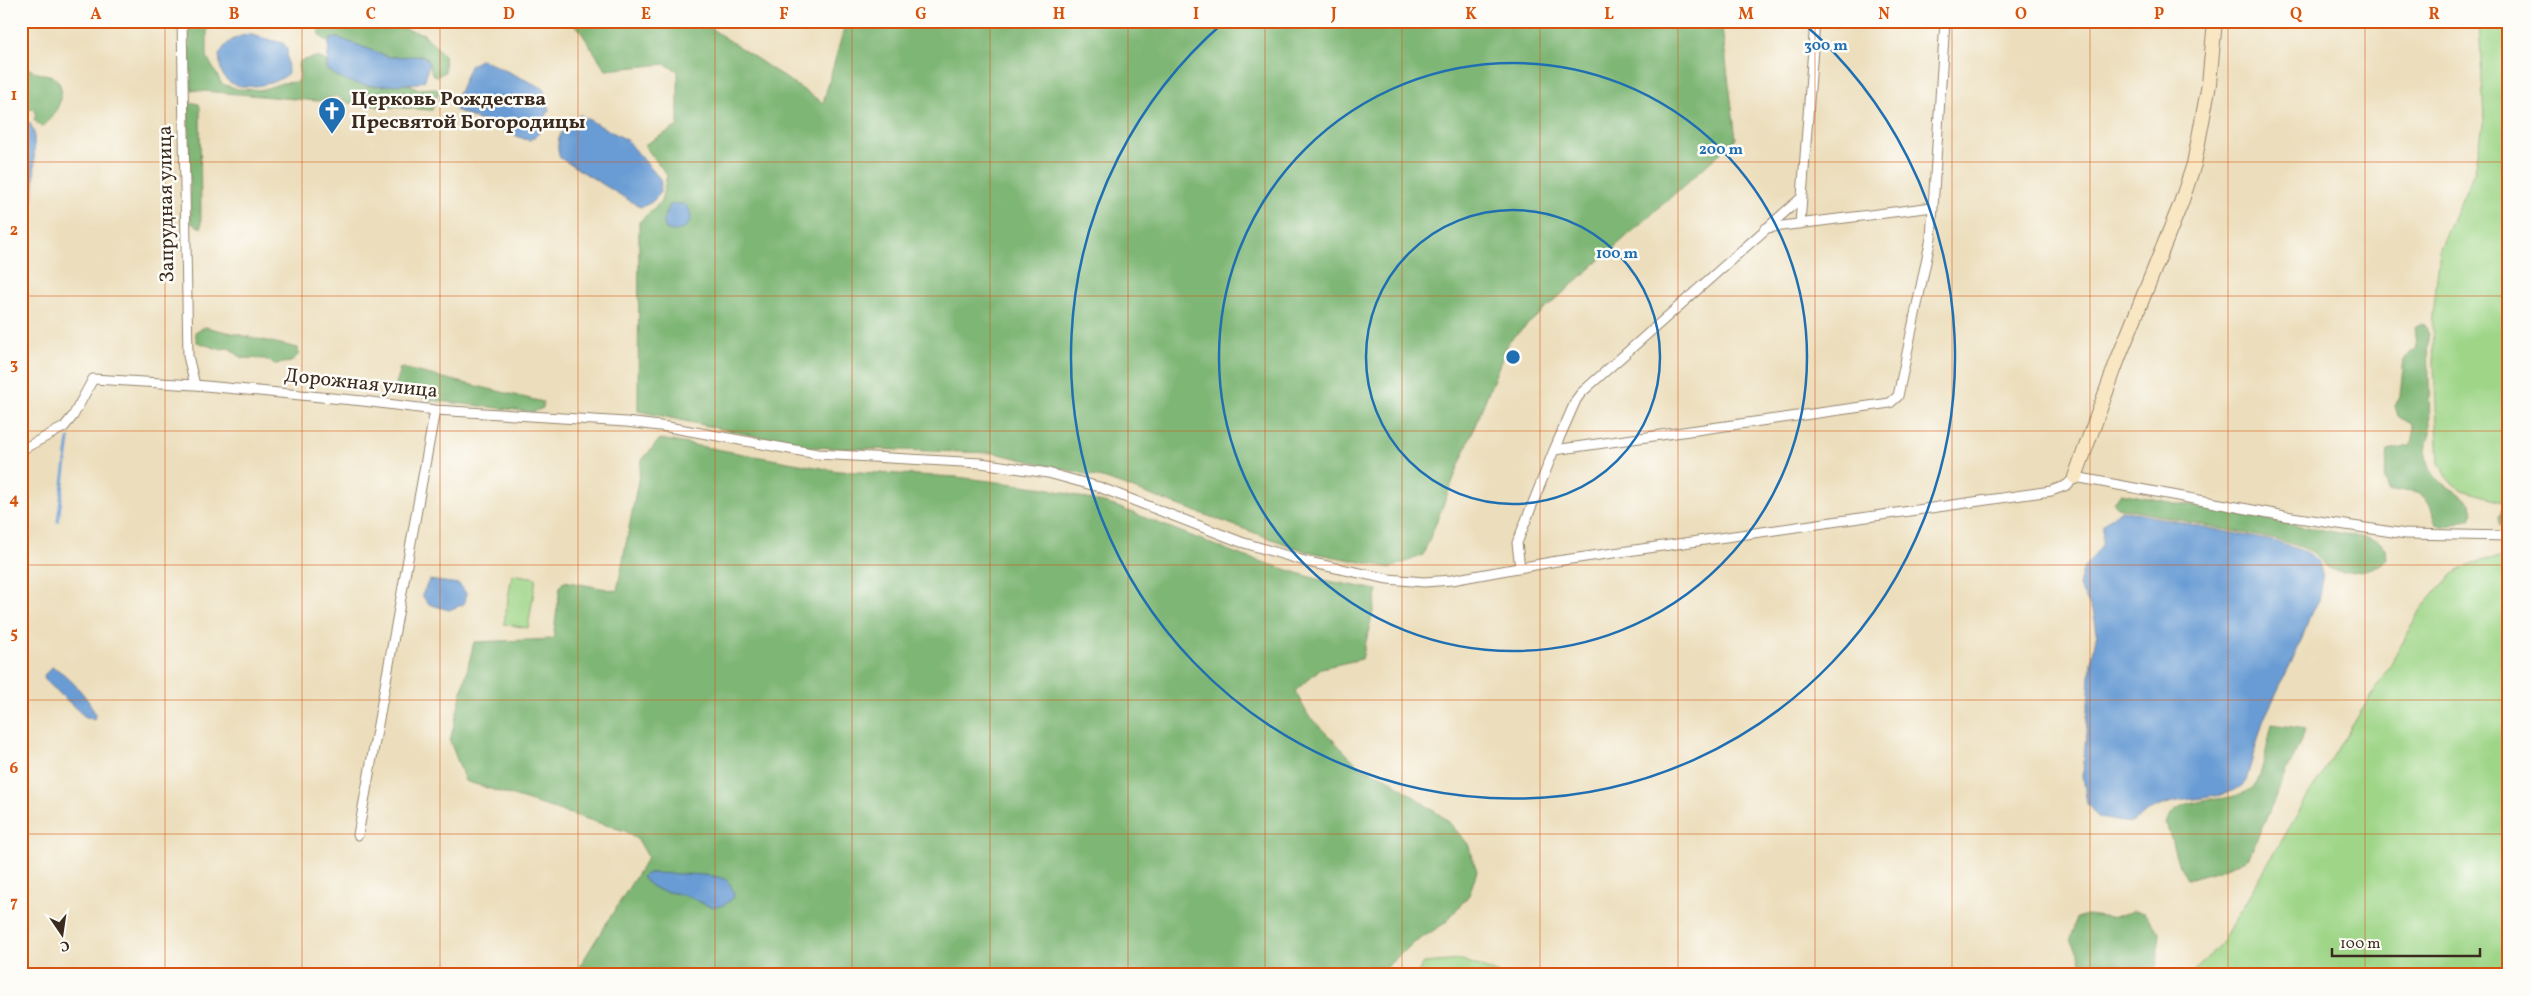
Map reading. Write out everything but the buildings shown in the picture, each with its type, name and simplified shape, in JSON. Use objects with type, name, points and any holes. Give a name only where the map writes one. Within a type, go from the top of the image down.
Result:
[{"type":"street","name":"Запрудная улица","points":[[182,21],[188,347],[190,370],[195,385]]},
{"type":"street","points":[[1800,224],[1815,21]]},
{"type":"street","points":[[1554,450],[1890,403],[1895,400],[1898,396],[1931,238],[1945,21]]},
{"type":"street","points":[[2215,21],[2209,84],[2194,164],[2181,203],[2118,359],[2076,477],[2286,516],[2406,534],[2509,536]]},
{"type":"street","points":[[1520,568],[1517,543],[1554,450],[1576,400],[1581,393],[1802,197]]},
{"type":"street","points":[[1766,228],[1934,207]]},
{"type":"street","name":"Дорожная улица","points":[[21,450],[64,427],[73,416],[93,380],[195,385],[435,410],[626,422],[668,427],[817,454],[981,463],[1048,473],[1099,487],[1241,542],[1308,562],[1388,579],[1424,582],[1452,580],[1520,568],[2051,491],[2067,485],[2076,477]]},
{"type":"street","points":[[358,835],[435,410]]},
{"type":"green space","points":[[189,21],[207,21],[207,57],[222,84],[238,89],[261,90],[282,83],[297,82],[300,77],[298,65],[300,61],[317,57],[327,61],[327,70],[368,86],[410,84],[418,89],[434,88],[439,91],[432,110],[351,104],[336,96],[318,101],[192,90],[190,85]]},
{"type":"green space","points":[[358,21],[376,21],[424,34],[444,55],[445,72],[436,77],[432,74],[427,58],[424,56],[389,57],[339,38],[331,39],[329,43],[320,36],[318,31],[326,27],[345,27]]},
{"type":"green space","points":[[565,21],[700,21],[823,103],[846,21],[1721,21],[1736,139],[1509,341],[1423,555],[1391,568],[1305,551],[1106,479],[995,453],[806,447],[638,411],[639,222],[661,202],[667,175],[644,145],[678,126],[678,71],[665,64],[606,70],[577,26]]},
{"type":"green space","points":[[2479,21],[2509,21],[2509,503],[2462,490],[2446,477],[2439,463],[2432,326],[2440,249],[2475,170],[2484,120]]},
{"type":"green space","points":[[21,67],[52,76],[60,86],[61,99],[59,105],[51,118],[42,127],[34,120],[36,114],[33,109],[21,111]]},
{"type":"green space","points":[[188,104],[199,104],[200,107],[201,228],[191,223]]},
{"type":"green space","points":[[2419,324],[2425,325],[2428,333],[2430,433],[2426,452],[2429,467],[2436,477],[2466,499],[2472,507],[2472,517],[2446,527],[2436,524],[2431,508],[2423,496],[2414,491],[2388,491],[2384,480],[2388,451],[2410,446],[2413,441],[2413,425],[2398,416],[2395,406],[2400,396],[2404,358],[2417,348],[2415,326]]},
{"type":"green space","points":[[205,327],[298,348],[299,354],[291,362],[275,364],[265,359],[242,358],[229,348],[218,349],[197,342],[195,332]]},
{"type":"green space","points":[[402,368],[543,402],[543,408],[533,412],[429,400],[414,394],[398,394],[396,383],[400,373],[399,369]]},
{"type":"green space","points":[[660,439],[838,471],[957,477],[1046,488],[1115,506],[1240,555],[1317,579],[1378,590],[1362,659],[1321,668],[1295,691],[1308,715],[1359,766],[1389,779],[1447,820],[1468,844],[1477,871],[1469,895],[1445,923],[1411,945],[1377,975],[574,975],[648,857],[639,841],[625,831],[465,781],[450,741],[474,642],[553,639],[560,587],[564,581],[617,591],[642,460]],"holes":[[[649,873],[714,876],[714,907],[684,895],[657,889],[642,877]]]},
{"type":"green space","points":[[2121,493],[2377,540],[2386,548],[2387,559],[2376,567],[2342,572],[2326,567],[2310,551],[2282,541],[2117,507],[2114,502]]},
{"type":"green space","points":[[2504,503],[2509,503],[2509,528],[2499,526],[2499,518]]},
{"type":"green space","points":[[2509,558],[2509,975],[2191,975],[2222,942],[2308,796],[2389,667],[2422,608],[2452,574],[2484,559]]},
{"type":"green space","points":[[512,574],[536,578],[528,628],[504,624]]},
{"type":"green space","points":[[2272,724],[2306,729],[2249,857],[2224,869],[2187,879],[2179,866],[2166,822],[2173,812],[2184,806],[2196,802],[2236,796],[2248,791],[2256,784],[2263,765]]},
{"type":"green space","points":[[2133,911],[2144,913],[2160,933],[2158,965],[2151,975],[2079,975],[2081,961],[2071,939],[2076,918],[2087,915],[2111,918]]},
{"type":"green space","points":[[1462,960],[1503,975],[1416,975],[1424,963]]},
{"type":"water","points":[[248,34],[283,43],[287,48],[288,74],[274,82],[254,86],[236,85],[228,81],[222,73],[219,55],[231,41]]},
{"type":"water","points":[[339,38],[389,57],[424,56],[429,63],[425,80],[418,83],[382,86],[359,84],[337,76],[327,69],[329,43],[331,39]]},
{"type":"water","points":[[481,59],[543,88],[549,110],[537,136],[529,140],[524,139],[455,110],[454,104],[470,66]]},
{"type":"water","points":[[580,115],[627,140],[660,179],[661,189],[654,201],[640,207],[560,158],[558,145],[561,133],[569,122]]},
{"type":"water","points":[[21,119],[30,123],[34,132],[35,169],[31,210],[21,230]]},
{"type":"water","points":[[684,204],[689,209],[691,215],[688,225],[672,231],[666,229],[663,221],[670,205]]},
{"type":"water","points":[[2121,510],[2281,543],[2308,553],[2319,562],[2323,579],[2320,596],[2312,611],[2300,644],[2264,719],[2246,781],[2240,787],[2221,795],[2168,803],[2153,809],[2130,823],[2099,818],[2087,804],[2083,775],[2091,663],[2097,632],[2094,614],[2079,586],[2083,569],[2102,545],[2103,524]]},
{"type":"water","points":[[429,580],[459,584],[466,593],[464,604],[449,610],[428,604],[422,595]]},
{"type":"water","points":[[52,667],[64,674],[84,695],[93,709],[94,720],[84,716],[45,680],[44,675]]},
{"type":"water","points":[[649,873],[702,875],[721,878],[730,884],[734,897],[721,906],[709,906],[684,895],[656,889],[642,877]]},
{"type":"waterway","points":[[58,521],[69,439]]},
{"type":"place","name":"Церковь Рождества Пресвятой Богородицы","points":[[332,135]]}]
